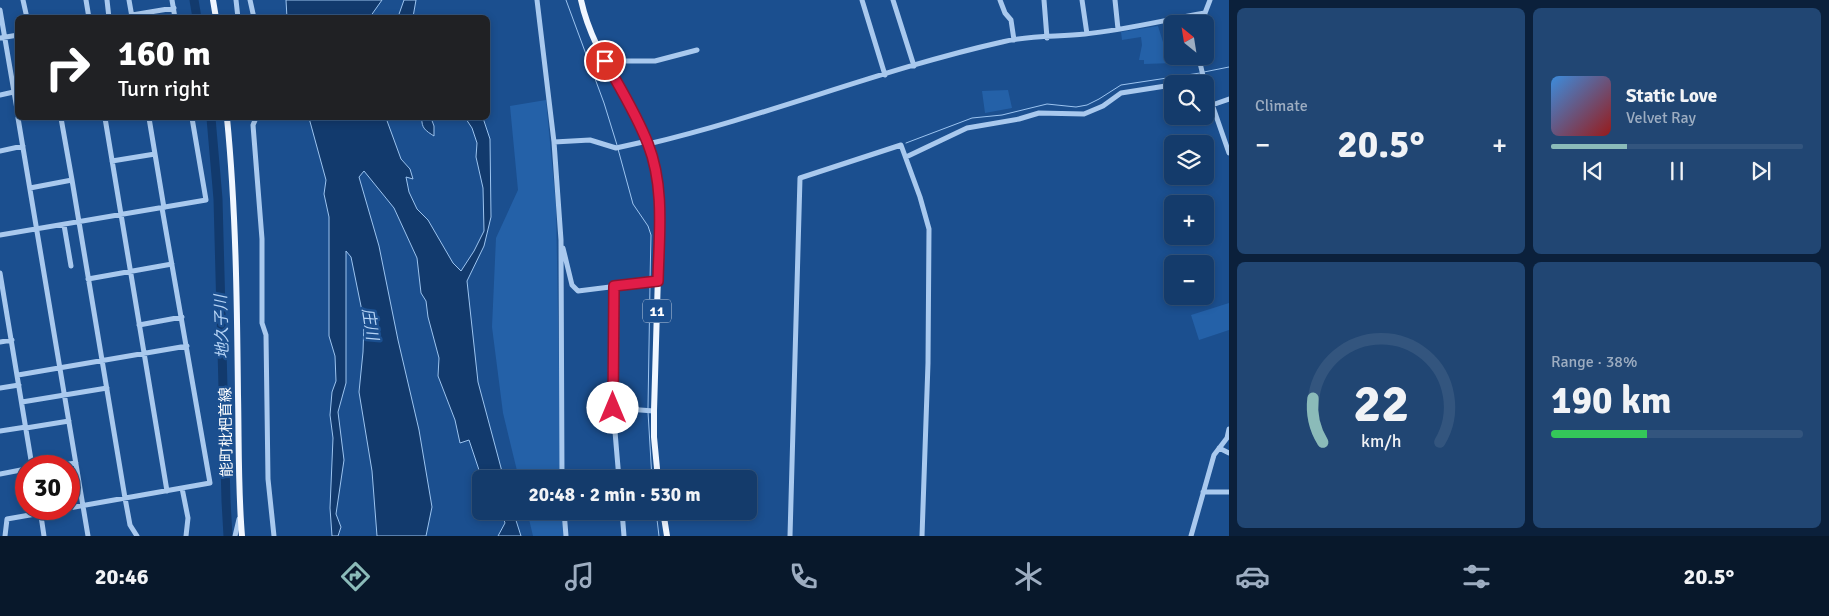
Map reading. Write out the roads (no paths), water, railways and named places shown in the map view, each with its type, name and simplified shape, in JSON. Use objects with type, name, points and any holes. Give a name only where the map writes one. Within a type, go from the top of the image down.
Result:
[{"type":"main road","points":[[213,0],[216,15]]},
{"type":"main road","name":"11","points":[[582,0],[605,61],[648,144],[657,184],[660,207],[654,437],[657,470]]},
{"type":"main road","name":"能町枇杷首線","points":[[227,120],[236,251],[240,515],[242,536]]},
{"type":"main road","points":[[664,520],[666,536]]},
{"type":"street","points":[[23,0],[26,15]]},
{"type":"street","points":[[86,0],[88,15]]},
{"type":"street","points":[[106,0],[108,15]]},
{"type":"street","points":[[129,0],[132,15]]},
{"type":"street","points":[[172,0],[175,15]]},
{"type":"street","points":[[236,0],[238,15]]},
{"type":"street","points":[[250,0],[253,15]]},
{"type":"street","points":[[538,0],[554,142],[560,240],[562,470]]},
{"type":"street","points":[[862,0],[885,75]]},
{"type":"street","points":[[893,0],[914,66]]},
{"type":"street","points":[[1000,0],[1011,20],[1014,40]]},
{"type":"street","points":[[1044,0],[1047,38]]},
{"type":"street","points":[[1082,0],[1087,34]]},
{"type":"street","points":[[1115,0],[1118,29]]},
{"type":"street","points":[[554,142],[590,140],[618,147],[643,142],[648,144],[737,120],[914,66],[1014,40],[1087,34],[1205,13],[1210,0]]},
{"type":"street","points":[[137,15],[174,8]]},
{"type":"street","points":[[0,10],[2,38],[15,88]]},
{"type":"street","points":[[2,38],[15,36]]},
{"type":"street","points":[[605,61],[654,62],[697,50]]},
{"type":"street","points":[[906,157],[967,128],[1018,119],[1039,113],[1084,114],[1104,106],[1121,93],[1164,86]]},
{"type":"street","points":[[0,95],[15,92]]},
{"type":"street","points":[[1214,104],[1229,99]]},
{"type":"street","points":[[1214,111],[1229,153]]},
{"type":"street","points":[[19,120],[75,455]]},
{"type":"street","points":[[61,120],[125,498],[130,525],[137,536]]},
{"type":"street","points":[[105,120],[167,491]]},
{"type":"street","points":[[80,506],[210,483],[149,120]]},
{"type":"street","points":[[0,235],[206,200],[192,120]]},
{"type":"street","points":[[255,120],[253,125],[262,239],[262,323],[266,335],[268,479],[274,536]]},
{"type":"street","points":[[790,536],[800,178],[900,145],[906,157],[929,229],[928,363],[922,536]]},
{"type":"street","points":[[0,151],[23,146]]},
{"type":"street","points":[[112,161],[155,154]]},
{"type":"street","points":[[30,188],[72,180]]},
{"type":"street","points":[[64,225],[71,266]]},
{"type":"street","points":[[560,240],[572,285],[578,291],[658,281]]},
{"type":"street","points":[[88,279],[172,264]]},
{"type":"street","points":[[0,273],[30,455]]},
{"type":"street","points":[[614,286],[613,408],[618,470]]},
{"type":"street","points":[[140,324],[182,317]]},
{"type":"street","points":[[0,342],[12,340]]},
{"type":"street","points":[[18,375],[187,346]]},
{"type":"street","points":[[0,388],[19,385]]},
{"type":"street","points":[[22,402],[107,388]]},
{"type":"street","points":[[613,408],[654,411]]},
{"type":"street","points":[[0,431],[69,421]]},
{"type":"street","points":[[1192,536],[1214,456],[1227,438],[1229,429]]},
{"type":"street","points":[[1219,448],[1229,453]]},
{"type":"street","points":[[0,474],[15,471]]},
{"type":"street","points":[[80,488],[88,536]]},
{"type":"street","points":[[182,488],[188,518],[186,536]]},
{"type":"street","points":[[1203,492],[1229,492]]},
{"type":"street","points":[[235,536],[240,515]]},
{"type":"street","points":[[5,536],[7,519],[15,517]]},
{"type":"street","points":[[41,520],[44,536]]},
{"type":"street","points":[[565,520],[566,536]]},
{"type":"street","points":[[623,520],[624,536]]},
{"type":"water","points":[[286,0],[382,0],[371,15],[287,15]]},
{"type":"water","points":[[404,0],[416,0],[413,15],[399,15]]},
{"type":"water","name":"庄川","points":[[310,120],[387,120],[401,159],[410,169],[413,179],[406,177],[409,192],[417,209],[428,220],[453,263],[461,271],[484,231],[483,188],[476,157],[477,143],[472,128],[467,120],[484,120],[490,139],[491,217],[484,246],[467,281],[478,382],[502,470],[479,470],[469,440],[460,443],[455,420],[438,376],[439,358],[428,317],[426,301],[421,293],[417,258],[394,208],[364,171],[359,177],[379,246],[419,430],[432,507],[426,536],[377,536],[372,471],[359,392],[364,321],[351,257],[346,251],[346,383],[338,412],[344,460],[336,514],[341,527],[338,536],[332,536],[330,508],[333,438],[330,415],[332,392],[336,381],[335,356],[329,336],[329,217],[324,194],[326,180]]},
{"type":"water","points":[[422,120],[432,120],[434,136],[425,129]]},
{"type":"water","points":[[504,520],[516,520],[521,536],[498,536],[505,523]]},
{"type":"waterway","name":"地久子川","points":[[194,0],[196,15]]},
{"type":"waterway","points":[[566,0],[604,103],[617,145]]},
{"type":"waterway","points":[[1204,72],[1229,67]]},
{"type":"waterway","points":[[906,143],[972,118],[1002,115],[1047,104],[1076,107],[1087,105],[1121,85],[1200,73]]},
{"type":"waterway","name":"地久子川","points":[[211,120],[218,199],[228,536]]},
{"type":"waterway","points":[[618,149],[633,204],[648,226],[651,235],[650,281]]},
{"type":"waterway","points":[[648,408],[650,285]]},
{"type":"waterway","points":[[648,412],[651,470]]},
{"type":"waterway","points":[[657,520],[659,536]]}]
